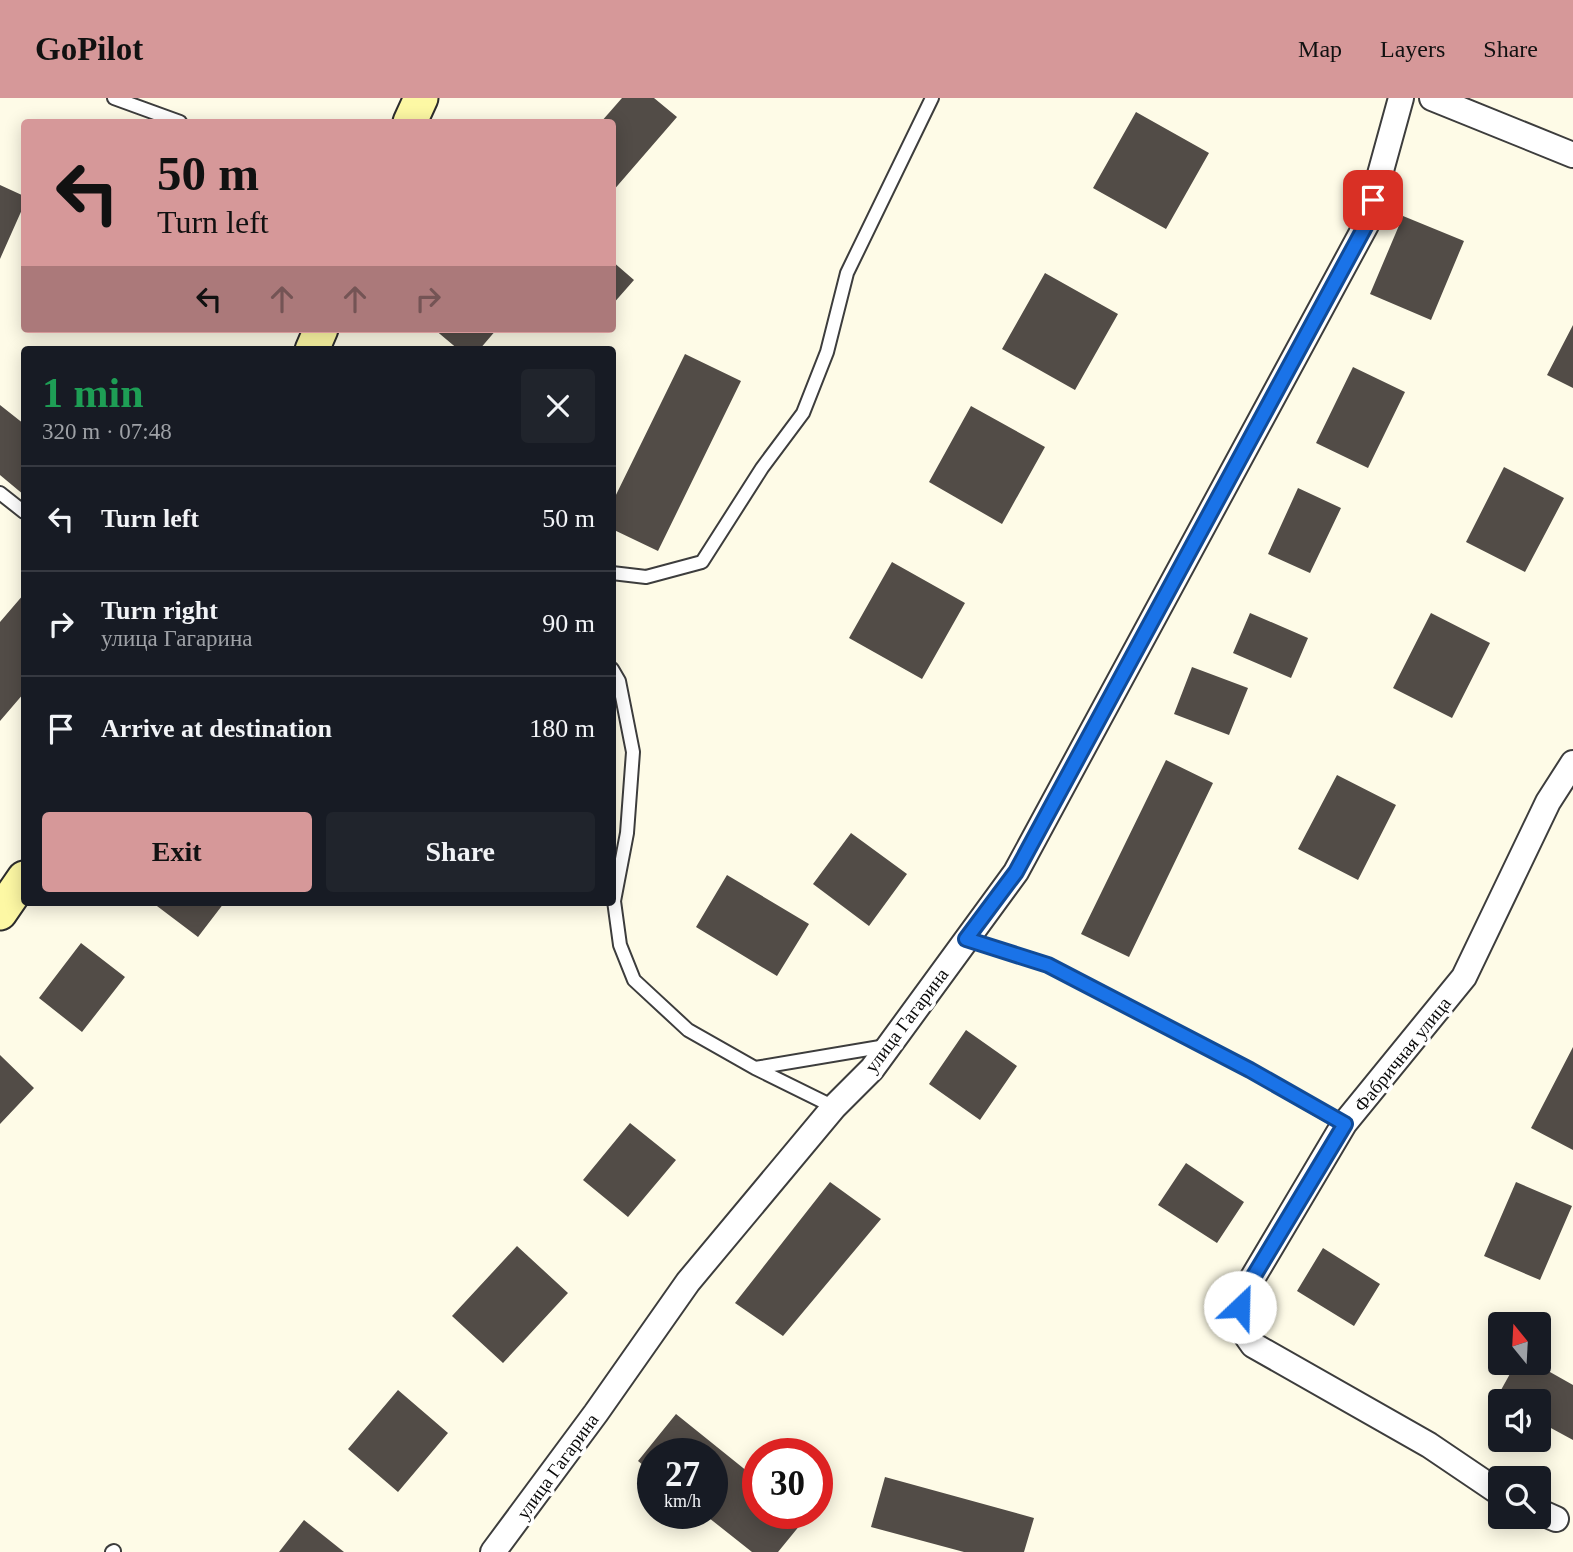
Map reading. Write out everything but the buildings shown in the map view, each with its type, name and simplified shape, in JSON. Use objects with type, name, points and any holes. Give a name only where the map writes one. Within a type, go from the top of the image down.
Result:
[{"type":"street","points":[[411,119],[421,98]]},
{"type":"street","name":"улица Гагарина","points":[[493,1552],[596,1413],[688,1282],[834,1107],[872,1069],[1016,872],[1366,225],[1401,98]]},
{"type":"street","points":[[1433,98],[1573,155]]},
{"type":"street","name":"Фабричная улица","points":[[1488,1485],[1429,1445],[1253,1345],[1236,1321],[1243,1294],[1345,1124],[1464,977],[1548,802],[1573,763]]},
{"type":"street","points":[[0,914],[21,882]]},
{"type":"lane","points":[[114,98],[172,119]]},
{"type":"lane","points":[[616,573],[646,577],[702,562],[762,468],[803,413],[827,352],[847,273],[932,98]]},
{"type":"lane","points":[[0,493],[21,510]]},
{"type":"lane","points":[[616,677],[633,752],[627,833],[616,891]]},
{"type":"lane","points":[[615,906],[620,945],[634,980],[688,1030],[755,1068],[834,1107]]},
{"type":"lane","points":[[966,939],[1048,965],[1250,1070],[1345,1124]]},
{"type":"lane","points":[[755,1068],[888,1045]]},
{"type":"route","points":[[1240,1307],[1243,1294],[1345,1124],[1250,1070],[1048,965],[966,939],[1016,872],[1366,225],[1373,200]]}]
